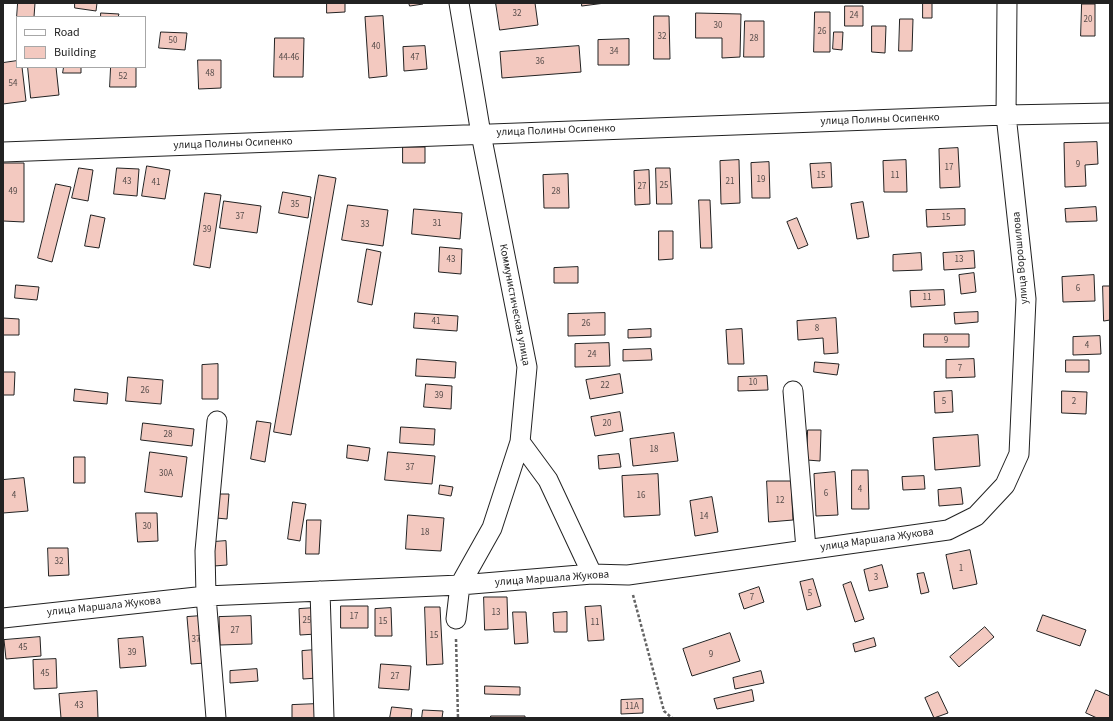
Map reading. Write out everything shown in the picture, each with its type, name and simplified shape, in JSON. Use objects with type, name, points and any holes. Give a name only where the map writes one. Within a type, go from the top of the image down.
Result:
[{"type":"street","name":"Коммунистическая улица","points":[[456,618],[460,585],[492,528],[520,442],[528,367],[480,134],[459,3]]},
{"type":"street","name":"улица Ворошилова","points":[[948,530],[976,516],[1004,485],[1019,454],[1026,299],[1006,115],[1007,3]]},
{"type":"street","name":"улица Полины Осипенко","points":[[3,152],[1006,115],[1110,113]]},
{"type":"street","name":"улица Маршала Жукова","points":[[793,391],[806,550]]},
{"type":"street","points":[[216,718],[206,596],[205,551],[217,421]]},
{"type":"street","points":[[520,442],[548,480],[592,574]]},
{"type":"street","name":"улица Маршала Жукова","points":[[3,618],[206,596],[460,585],[592,574],[628,575],[948,530]]},
{"type":"street","points":[[320,591],[324,718]]},
{"type":"path","points":[[628,575],[664,711],[672,718]]},
{"type":"path","points":[[456,618],[458,718]]},
{"type":"building","points":[[18,3],[35,3],[34,16],[17,16]]},
{"type":"building","points":[[75,3],[97,3],[96,11],[75,8]]},
{"type":"building","points":[[327,3],[345,3],[345,12],[327,13]]},
{"type":"building","points":[[409,3],[423,3],[423,4],[410,6]]},
{"type":"building","points":[[496,3],[535,3],[538,25],[500,30]]},
{"type":"building","points":[[582,3],[605,3],[582,6]]},
{"type":"building","points":[[923,3],[932,3],[932,18],[923,18]]},
{"type":"building","points":[[1082,4],[1095,4],[1095,36],[1081,36]]},
{"type":"building","points":[[845,6],[863,6],[863,26],[845,26]]},
{"type":"building","points":[[815,12],[830,12],[830,52],[814,52]]},
{"type":"building","points":[[101,13],[119,14],[118,16],[101,16]]},
{"type":"building","points":[[696,13],[741,14],[740,57],[722,58],[722,38],[696,38]]},
{"type":"building","points":[[383,16],[387,76],[369,78],[365,17]]},
{"type":"building","points":[[654,16],[669,16],[670,59],[654,59]]},
{"type":"building","points":[[900,19],[913,19],[912,51],[899,51]]},
{"type":"building","points":[[745,21],[764,21],[764,57],[744,57]]},
{"type":"building","points":[[872,26],[886,26],[885,53],[872,52]]},
{"type":"building","points":[[161,32],[187,33],[185,50],[159,48]]},
{"type":"building","points":[[834,32],[843,32],[842,50],[833,49]]},
{"type":"building","points":[[275,38],[304,38],[303,77],[274,77]]},
{"type":"building","points":[[629,39],[629,65],[598,65],[598,40]]},
{"type":"building","points":[[425,46],[427,69],[404,71],[403,47]]},
{"type":"building","points":[[579,46],[581,72],[502,78],[500,52]]},
{"type":"building","points":[[198,60],[221,60],[221,88],[199,89]]},
{"type":"building","points":[[16,61],[16,68],[22,68],[26,101],[3,104],[3,63]]},
{"type":"building","points":[[28,68],[56,68],[59,95],[31,98]]},
{"type":"building","points":[[64,68],[81,68],[81,73],[63,73]]},
{"type":"building","points":[[111,68],[136,68],[136,87],[110,87]]},
{"type":"building","points":[[1097,142],[1098,164],[1085,165],[1086,186],[1065,187],[1064,143]]},
{"type":"building","points":[[403,147],[425,147],[425,163],[403,163]]},
{"type":"building","points":[[958,148],[960,187],[940,188],[939,149]]},
{"type":"building","points":[[739,160],[740,203],[721,204],[720,161]]},
{"type":"building","points":[[906,160],[907,192],[884,192],[883,161]]},
{"type":"building","points":[[769,162],[770,198],[752,198],[751,163]]},
{"type":"building","points":[[3,163],[24,163],[24,222],[3,221]]},
{"type":"building","points":[[831,163],[832,187],[812,188],[810,164]]},
{"type":"building","points":[[147,166],[170,170],[165,199],[142,196]]},
{"type":"building","points":[[79,168],[93,170],[88,201],[72,198]]},
{"type":"building","points":[[117,168],[139,169],[137,196],[114,194]]},
{"type":"building","points":[[656,168],[670,168],[672,204],[657,204]]},
{"type":"building","points":[[649,170],[650,204],[635,205],[634,171]]},
{"type":"building","points":[[568,174],[569,208],[544,208],[543,175]]},
{"type":"building","points":[[319,175],[336,178],[291,435],[274,432]]},
{"type":"building","points":[[56,184],[71,187],[52,262],[38,258]]},
{"type":"building","points":[[283,192],[311,197],[308,218],[279,213]]},
{"type":"building","points":[[205,193],[221,195],[210,268],[194,265]]},
{"type":"building","points":[[699,200],[710,200],[712,248],[701,248]]},
{"type":"building","points":[[224,201],[261,206],[257,233],[220,228]]},
{"type":"building","points":[[863,202],[869,237],[857,239],[851,204]]},
{"type":"building","points":[[348,205],[388,210],[383,246],[342,240]]},
{"type":"building","points":[[1096,207],[1097,221],[1066,222],[1065,209]]},
{"type":"building","points":[[414,209],[462,213],[460,239],[412,234]]},
{"type":"building","points":[[965,209],[965,225],[927,227],[926,210]]},
{"type":"building","points":[[91,215],[105,218],[99,248],[85,246]]},
{"type":"building","points":[[797,218],[808,245],[798,249],[787,222]]},
{"type":"building","points":[[659,231],[673,231],[673,259],[659,260]]},
{"type":"building","points":[[440,247],[462,249],[461,274],[439,272]]},
{"type":"building","points":[[367,249],[381,252],[372,305],[358,302]]},
{"type":"building","points":[[974,251],[975,268],[944,270],[943,253]]},
{"type":"building","points":[[921,253],[922,270],[893,271],[893,255]]},
{"type":"building","points":[[578,267],[578,283],[554,283],[554,268]]},
{"type":"building","points":[[974,273],[976,292],[961,294],[959,275]]},
{"type":"building","points":[[1094,275],[1095,301],[1063,302],[1062,277]]},
{"type":"building","points":[[16,285],[39,287],[37,300],[15,298]]},
{"type":"building","points":[[1103,286],[1110,286],[1110,320],[1104,321]]},
{"type":"building","points":[[944,290],[945,305],[911,307],[910,291]]},
{"type":"building","points":[[978,312],[978,322],[955,324],[954,313]]},
{"type":"building","points":[[415,313],[458,316],[457,331],[414,328]]},
{"type":"building","points":[[605,313],[605,335],[568,336],[568,314]]},
{"type":"building","points":[[3,318],[19,319],[19,335],[3,335]]},
{"type":"building","points":[[836,318],[838,353],[824,354],[823,338],[798,340],[797,321]]},
{"type":"building","points":[[651,329],[651,337],[628,338],[628,330]]},
{"type":"building","points":[[742,329],[744,364],[728,364],[726,330]]},
{"type":"building","points":[[924,334],[969,334],[969,347],[924,347]]},
{"type":"building","points":[[1100,336],[1101,354],[1073,355],[1073,337]]},
{"type":"building","points":[[609,343],[610,366],[575,367],[575,344]]},
{"type":"building","points":[[651,349],[652,360],[623,361],[623,350]]},
{"type":"building","points":[[417,359],[456,362],[455,378],[416,376]]},
{"type":"building","points":[[974,359],[975,377],[946,378],[946,360]]},
{"type":"building","points":[[1066,360],[1089,360],[1089,372],[1066,372]]},
{"type":"building","points":[[815,362],[839,364],[837,375],[814,372]]},
{"type":"building","points":[[218,364],[218,399],[202,399],[202,365]]},
{"type":"building","points":[[3,372],[15,372],[14,395],[3,395]]},
{"type":"building","points":[[620,374],[623,393],[590,399],[586,380]]},
{"type":"building","points":[[767,376],[768,390],[738,391],[738,377]]},
{"type":"building","points":[[128,377],[163,380],[161,404],[126,401]]},
{"type":"building","points":[[426,384],[452,386],[451,409],[424,407]]},
{"type":"building","points":[[75,389],[108,393],[107,404],[74,401]]},
{"type":"building","points":[[952,391],[953,412],[935,413],[934,392]]},
{"type":"building","points":[[1062,391],[1087,392],[1086,414],[1062,413]]},
{"type":"building","points":[[620,412],[623,431],[595,436],[591,417]]},
{"type":"building","points":[[257,421],[271,423],[265,462],[251,459]]},
{"type":"building","points":[[143,423],[194,429],[192,446],[141,440]]},
{"type":"building","points":[[401,427],[435,429],[434,445],[400,443]]},
{"type":"building","points":[[808,430],[821,430],[820,461],[807,460]]},
{"type":"building","points":[[674,433],[678,461],[633,466],[630,439]]},
{"type":"building","points":[[978,435],[980,466],[935,470],[933,438]]},
{"type":"building","points":[[348,445],[370,448],[368,461],[347,458]]},
{"type":"building","points":[[150,452],[187,457],[182,497],[145,492]]},
{"type":"building","points":[[388,452],[435,456],[432,484],[385,480]]},
{"type":"building","points":[[619,454],[621,467],[599,469],[598,456]]},
{"type":"building","points":[[74,457],[85,457],[85,483],[74,483]]},
{"type":"building","points":[[852,470],[868,470],[869,509],[852,509]]},
{"type":"building","points":[[835,472],[838,515],[816,516],[814,474]]},
{"type":"building","points":[[658,474],[660,515],[624,517],[622,476]]},
{"type":"building","points":[[924,476],[925,489],[903,490],[902,477]]},
{"type":"building","points":[[24,478],[28,511],[3,513],[3,480]]},
{"type":"building","points":[[767,481],[791,481],[793,520],[769,522]]},
{"type":"building","points":[[440,485],[453,487],[451,496],[439,494]]},
{"type":"building","points":[[961,488],[963,504],[939,506],[938,490]]},
{"type":"building","points":[[218,494],[229,494],[227,519],[216,518]]},
{"type":"building","points":[[712,497],[718,532],[695,536],[690,501]]},
{"type":"building","points":[[293,502],[306,504],[300,541],[288,539]]},
{"type":"building","points":[[136,513],[157,513],[158,541],[138,542]]},
{"type":"building","points":[[408,515],[444,518],[441,551],[406,549]]},
{"type":"building","points":[[307,520],[321,520],[319,554],[306,554]]},
{"type":"building","points":[[226,541],[227,565],[214,566],[213,542]]},
{"type":"building","points":[[48,548],[68,548],[69,575],[49,576]]},
{"type":"building","points":[[970,550],[977,584],[953,589],[946,555]]},
{"type":"building","points":[[882,565],[888,587],[869,591],[864,570]]},
{"type":"building","points":[[924,573],[929,592],[921,594],[917,574]]},
{"type":"building","points":[[813,579],[821,606],[807,610],[800,582]]},
{"type":"building","points":[[851,582],[864,619],[855,622],[843,585]]},
{"type":"building","points":[[759,587],[764,602],[744,609],[739,594]]},
{"type":"building","points":[[484,597],[507,597],[508,629],[485,630]]},
{"type":"building","points":[[341,606],[368,606],[368,628],[341,628]]},
{"type":"building","points":[[601,606],[604,640],[588,641],[585,607]]},
{"type":"building","points":[[425,607],[440,607],[443,664],[427,665]]},
{"type":"building","points":[[315,608],[316,634],[300,635],[299,609]]},
{"type":"building","points":[[391,608],[392,636],[375,636],[375,609]]},
{"type":"building","points":[[513,612],[526,612],[528,643],[515,644]]},
{"type":"building","points":[[567,612],[567,632],[554,632],[553,613]]},
{"type":"building","points":[[1043,615],[1086,630],[1080,646],[1037,631]]},
{"type":"building","points":[[201,616],[205,663],[191,664],[187,617]]},
{"type":"building","points":[[251,616],[252,644],[220,645],[219,617]]},
{"type":"building","points":[[985,627],[994,637],[959,667],[950,657]]},
{"type":"building","points":[[730,633],[740,661],[692,676],[683,649]]},
{"type":"building","points":[[40,637],[41,656],[6,659],[4,640]]},
{"type":"building","points":[[143,637],[146,666],[120,668],[118,639]]},
{"type":"building","points":[[874,638],[876,646],[855,652],[853,644]]},
{"type":"building","points":[[315,650],[317,678],[303,679],[302,651]]},
{"type":"building","points":[[56,659],[57,688],[34,689],[33,660]]},
{"type":"building","points":[[381,664],[411,666],[409,690],[379,688]]},
{"type":"building","points":[[257,669],[258,681],[230,683],[230,671]]},
{"type":"building","points":[[761,671],[764,683],[735,689],[733,678]]},
{"type":"building","points":[[485,686],[520,687],[520,695],[485,694]]},
{"type":"building","points":[[752,690],[754,701],[717,709],[714,699]]},
{"type":"building","points":[[1096,690],[1110,696],[1110,718],[1097,718],[1086,713]]},
{"type":"building","points":[[97,691],[98,718],[61,718],[59,694]]},
{"type":"building","points":[[938,692],[948,713],[934,718],[925,698]]},
{"type":"building","points":[[643,699],[643,713],[621,714],[621,700]]},
{"type":"building","points":[[317,704],[318,718],[292,718],[292,705]]},
{"type":"building","points":[[392,707],[412,709],[411,718],[390,718]]},
{"type":"building","points":[[423,710],[443,711],[442,718],[422,718]]},
{"type":"building","points":[[491,716],[525,716],[525,718],[491,718]]}]
